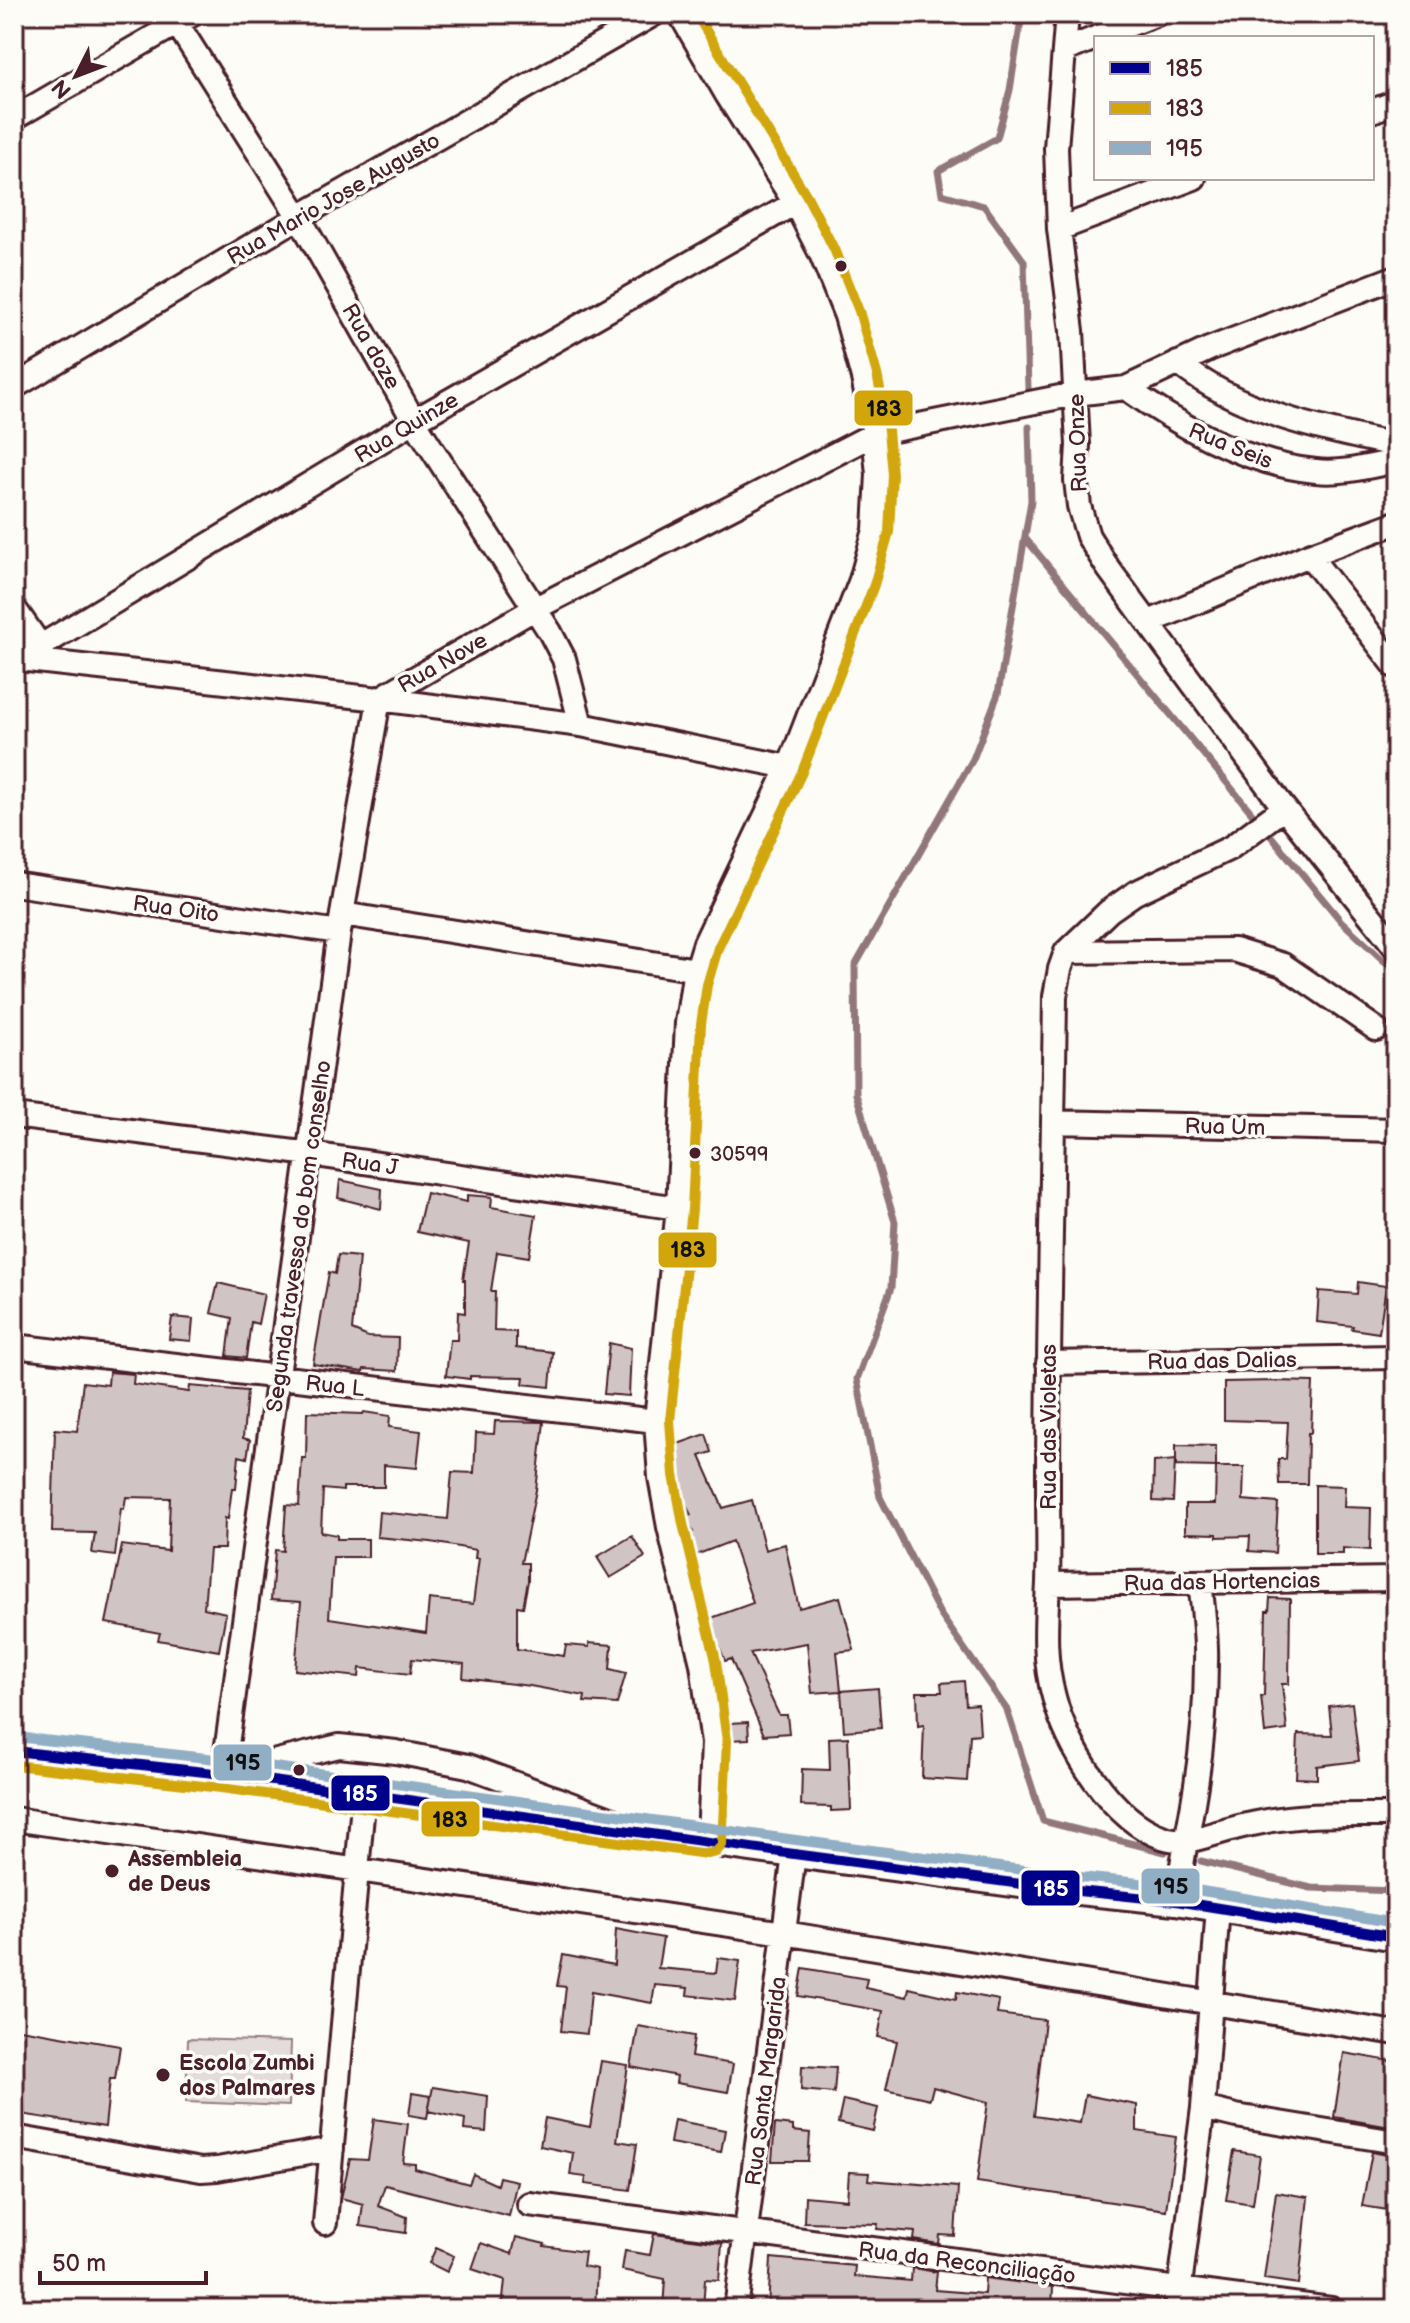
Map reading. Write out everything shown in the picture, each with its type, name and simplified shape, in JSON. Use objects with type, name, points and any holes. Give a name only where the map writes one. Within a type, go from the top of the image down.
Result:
[{"type":"main road","points":[[14,1751],[223,1774],[794,1854],[1176,1901],[1396,1937]]},
{"type":"street","name":"Rua Mario Jose Augusto","points":[[14,387],[299,217],[654,14]]},
{"type":"street","points":[[680,14],[795,203],[821,254],[846,316],[874,434],[878,474],[875,530],[861,580],[789,767],[705,943],[687,1023],[678,1208],[656,1421],[660,1477],[702,1664],[713,1743],[709,1840]]},
{"type":"street","name":"Rua Onze","points":[[1067,14],[1056,148],[1059,229],[1072,331],[1079,506],[1088,536],[1284,808]]},
{"type":"street","points":[[1101,36],[1157,14]]},
{"type":"street","name":"Rua doze","points":[[181,17],[414,421],[564,659],[581,725]]},
{"type":"street","points":[[14,118],[181,17]]},
{"type":"street","points":[[1065,50],[1094,39]]},
{"type":"street","points":[[1374,110],[1396,102]]},
{"type":"street","points":[[1059,229],[1189,180]]},
{"type":"street","name":"Rua Quinze","points":[[18,660],[414,421],[795,203]]},
{"type":"street","points":[[1075,394],[1126,388],[1209,349],[1396,277]]},
{"type":"street","points":[[1178,363],[1198,380],[1242,401],[1311,426],[1396,445]]},
{"type":"street","name":"Rua Seis","points":[[1126,388],[1168,418],[1274,464],[1319,472],[1396,461]]},
{"type":"street","name":"Rua Nove","points":[[379,699],[534,609],[874,434],[1075,394]]},
{"type":"street","points":[[1149,622],[1309,555],[1396,523]]},
{"type":"street","points":[[1309,555],[1396,667]]},
{"type":"street","points":[[14,608],[41,647]]},
{"type":"street","points":[[18,660],[379,699]]},
{"type":"street","name":"Rua Nove","points":[[379,699],[581,725],[789,767]]},
{"type":"street","name":"Segunda travessa do bom conselho","points":[[223,1774],[340,923],[379,699]]},
{"type":"street","points":[[1066,952],[1109,911],[1135,893],[1204,862],[1284,808],[1396,948]]},
{"type":"street","name":"Rua Oito","points":[[14,884],[697,970]]},
{"type":"street","points":[[1066,952],[1234,950],[1283,965],[1376,1029]]},
{"type":"street","name":"Rua das Violetas","points":[[1066,952],[1055,996],[1048,1363],[1048,1584],[1044,1626],[1047,1664],[1066,1733],[1095,1779],[1138,1825],[1162,1837],[1186,1841]]},
{"type":"street","name":"Rua J","points":[[14,1116],[310,1154],[678,1208]]},
{"type":"street","name":"Rua Um","points":[[1053,1122],[1396,1130]]},
{"type":"street","name":"Rua L","points":[[14,1346],[656,1421]]},
{"type":"street","name":"Rua das Dalias","points":[[1048,1363],[1396,1357]]},
{"type":"street","name":"Rua das Hortencias","points":[[1048,1584],[1396,1579]]},
{"type":"street","points":[[1176,1901],[1196,1786],[1205,1702],[1207,1659],[1200,1582]]},
{"type":"street","points":[[223,1774],[339,1746],[396,1752],[468,1766],[643,1831]]},
{"type":"street","points":[[325,2223],[364,1793]]},
{"type":"street","points":[[1186,1841],[1280,1819],[1321,1815],[1396,1815]]},
{"type":"street","points":[[14,1819],[784,1933],[1396,2033]]},
{"type":"street","name":"Rua Santa Margarida","points":[[736,2309],[794,1854]]},
{"type":"street","points":[[1178,2299],[1203,2108],[1218,1907]]},
{"type":"street","points":[[1203,2108],[1396,2142]]},
{"type":"street","points":[[14,2137],[201,2170],[332,2149]]},
{"type":"street","name":"Rua da Reconciliação","points":[[529,2204],[1178,2299],[1331,2309]]},
{"type":"shaded area","points":[[188,2039],[291,2042],[289,2106],[186,2102]]},
{"type":"building","points":[[340,1180],[382,1189],[381,1209],[338,1198]]},
{"type":"building","points":[[426,1193],[467,1202],[467,1195],[492,1197],[491,1207],[536,1215],[529,1257],[497,1252],[491,1291],[495,1291],[494,1331],[516,1332],[516,1348],[553,1352],[550,1387],[523,1384],[524,1377],[470,1376],[470,1379],[446,1376],[450,1340],[457,1340],[458,1312],[465,1313],[463,1280],[469,1243],[417,1232]]},
{"type":"building","points":[[338,1255],[359,1257],[352,1330],[368,1337],[398,1338],[397,1371],[364,1369],[363,1372],[313,1364],[329,1272],[335,1274]]},
{"type":"building","points":[[1358,1282],[1386,1286],[1379,1333],[1317,1322],[1319,1291],[1357,1294]]},
{"type":"building","points":[[218,1283],[264,1294],[258,1324],[251,1322],[246,1358],[227,1356],[232,1318],[211,1313]]},
{"type":"building","points":[[172,1317],[193,1319],[191,1341],[169,1339]]},
{"type":"building","points":[[609,1343],[631,1348],[629,1396],[604,1394]]},
{"type":"building","points":[[109,1372],[134,1374],[133,1384],[189,1392],[190,1386],[247,1391],[243,1438],[250,1440],[247,1458],[239,1456],[236,1488],[232,1488],[228,1519],[225,1518],[224,1549],[209,1549],[204,1608],[226,1613],[219,1651],[158,1640],[160,1633],[106,1623],[122,1545],[168,1551],[170,1498],[126,1497],[124,1509],[121,1508],[115,1556],[92,1553],[95,1533],[52,1532],[55,1429],[77,1431],[83,1382],[108,1385]]},
{"type":"building","points":[[1224,1382],[1313,1382],[1307,1484],[1279,1484],[1278,1459],[1286,1459],[1288,1422],[1224,1420]]},
{"type":"building","points":[[307,1412],[364,1412],[390,1416],[389,1427],[421,1431],[417,1468],[384,1465],[384,1487],[343,1487],[343,1491],[323,1489],[321,1532],[337,1535],[337,1539],[368,1539],[368,1557],[333,1557],[329,1618],[426,1633],[429,1599],[473,1604],[479,1558],[475,1558],[476,1550],[377,1537],[379,1512],[448,1519],[452,1472],[474,1473],[476,1433],[494,1434],[495,1421],[544,1422],[536,1490],[521,1563],[528,1563],[528,1581],[523,1607],[517,1606],[517,1649],[564,1656],[566,1645],[612,1645],[610,1669],[626,1673],[617,1704],[584,1702],[585,1696],[463,1678],[464,1664],[412,1659],[410,1674],[360,1668],[359,1677],[295,1670],[301,1602],[271,1600],[275,1550],[283,1551],[286,1505],[299,1506],[302,1458],[306,1458]]},
{"type":"building","points":[[706,1434],[712,1452],[700,1456],[723,1508],[752,1500],[765,1550],[785,1544],[799,1608],[840,1597],[854,1650],[837,1652],[841,1691],[812,1693],[807,1643],[750,1653],[779,1715],[787,1715],[789,1733],[764,1735],[731,1659],[725,1661],[716,1637],[710,1639],[706,1620],[753,1603],[732,1541],[696,1555],[687,1534],[693,1532],[686,1517],[691,1515],[680,1492],[684,1491],[672,1446]]},
{"type":"building","points":[[1176,1445],[1216,1446],[1216,1467],[1176,1466]]},
{"type":"building","points":[[1175,1460],[1173,1502],[1153,1501],[1154,1462]]},
{"type":"building","points":[[1216,1467],[1244,1467],[1243,1500],[1278,1503],[1275,1553],[1249,1551],[1250,1536],[1217,1537],[1217,1534],[1185,1533],[1185,1504],[1215,1504]]},
{"type":"building","points":[[1315,1485],[1345,1486],[1344,1507],[1371,1508],[1370,1550],[1343,1548],[1343,1554],[1315,1554]]},
{"type":"building","points":[[632,1536],[645,1557],[610,1578],[597,1557]]},
{"type":"building","points":[[1270,1598],[1290,1599],[1289,1684],[1282,1684],[1287,1730],[1265,1733],[1261,1696],[1264,1696],[1266,1611],[1269,1611]]},
{"type":"building","points":[[964,1681],[966,1705],[978,1704],[980,1734],[970,1735],[967,1781],[922,1778],[924,1725],[918,1726],[917,1692],[942,1692],[941,1683]]},
{"type":"building","points":[[878,1688],[881,1728],[844,1731],[841,1691]]},
{"type":"building","points":[[1352,1703],[1359,1761],[1317,1766],[1317,1779],[1296,1778],[1298,1734],[1332,1735],[1329,1706]]},
{"type":"building","points":[[748,1722],[749,1739],[729,1740],[729,1723]]},
{"type":"building","points":[[848,1737],[851,1810],[831,1811],[831,1807],[801,1806],[802,1769],[830,1770],[829,1738]]},
{"type":"building","points":[[616,1929],[663,1938],[658,1968],[716,1973],[718,1958],[740,1961],[735,2001],[687,1995],[688,1988],[655,1985],[652,2003],[591,1992],[587,2034],[561,2031],[566,1987],[557,1986],[563,1955],[614,1965]]},
{"type":"building","points":[[803,1968],[867,1979],[865,1988],[907,1997],[909,1988],[956,1999],[957,1992],[999,2000],[997,2014],[1045,2020],[1034,2116],[1080,2123],[1085,2095],[1137,2105],[1137,2131],[1176,2137],[1166,2210],[977,2182],[988,2102],[933,2087],[930,2099],[886,2089],[897,2041],[878,2037],[883,2011],[798,1996]]},
{"type":"building","points":[[638,2026],[694,2036],[691,2057],[733,2064],[728,2092],[676,2083],[677,2076],[631,2067]]},
{"type":"building","points":[[14,2028],[120,2046],[115,2079],[110,2079],[105,2127],[14,2113]]},
{"type":"building","points":[[1344,2053],[1396,2062],[1396,2128],[1334,2117]]},
{"type":"building","points":[[601,2061],[628,2065],[617,2141],[637,2144],[630,2190],[585,2184],[586,2177],[570,2175],[573,2153],[540,2146],[545,2118],[590,2127]]},
{"type":"building","points":[[802,2066],[836,2068],[834,2093],[801,2090]]},
{"type":"building","points":[[433,2087],[488,2096],[486,2132],[464,2130],[465,2119],[428,2111]]},
{"type":"building","points":[[412,2093],[431,2096],[427,2118],[409,2115]]},
{"type":"building","points":[[843,2100],[878,2108],[873,2131],[838,2123]]},
{"type":"building","points":[[374,2119],[408,2124],[403,2163],[415,2164],[415,2169],[469,2184],[473,2174],[497,2185],[499,2177],[517,2181],[509,2216],[385,2185],[378,2206],[407,2217],[406,2233],[360,2226],[363,2204],[341,2198],[350,2159],[368,2160]]},
{"type":"building","points":[[674,2120],[725,2130],[721,2152],[670,2143]]},
{"type":"building","points":[[775,2124],[793,2126],[793,2131],[810,2133],[808,2161],[772,2161]]},
{"type":"building","points":[[1234,2151],[1260,2155],[1253,2204],[1226,2200]]},
{"type":"building","points":[[1372,2152],[1392,2156],[1388,2210],[1362,2206]]},
{"type":"building","points":[[849,2172],[869,2173],[868,2180],[958,2187],[955,2236],[940,2235],[939,2244],[914,2240],[915,2232],[877,2229],[878,2224],[804,2222],[805,2196],[847,2200]]},
{"type":"building","points":[[1276,2192],[1308,2197],[1299,2284],[1264,2279]]},
{"type":"building","points":[[654,2234],[722,2243],[719,2280],[705,2279],[703,2309],[663,2309],[665,2279],[622,2270],[625,2251],[650,2255]]},
{"type":"building","points":[[516,2237],[544,2246],[585,2252],[583,2266],[597,2269],[595,2309],[502,2309],[505,2280],[472,2269],[481,2243],[512,2254]]},
{"type":"building","points":[[436,2248],[454,2256],[447,2272],[429,2263]]},
{"type":"building","points":[[771,2258],[855,2266],[854,2276],[911,2281],[912,2268],[937,2272],[935,2290],[984,2294],[985,2278],[1053,2287],[1052,2309],[768,2309]]},
{"type":"waterway","points":[[1022,14],[1010,90],[997,138],[938,171],[942,194],[984,206],[1024,261],[1028,388]]},
{"type":"waterway","points":[[1029,427],[1031,501],[998,694],[973,759],[855,966],[856,1094],[895,1222],[891,1288],[857,1379],[880,1497],[940,1614],[1007,1710],[1043,1821],[1165,1852]]},
{"type":"waterway","points":[[1025,538],[1341,921],[1396,972]]},
{"type":"waterway","points":[[1201,1861],[1311,1888],[1396,1891]]},
{"type":"transit line","name":"183","points":[[14,1765],[221,1788],[707,1854],[716,1852],[722,1845],[727,1741],[716,1661],[674,1475],[670,1421],[692,1209],[701,1024],[707,985],[718,948],[802,772],[874,585],[889,532],[892,474],[888,431],[877,374],[859,311],[834,249],[807,196],[696,14]]},
{"type":"transit line","name":"195","points":[[16,1737],[225,1760],[796,1840],[1178,1887],[1396,1923]]},
{"type":"transit line","name":"185","points":[[14,1751],[223,1774],[794,1854],[1176,1901],[1396,1937]]},
{"type":"place","name":"30599","points":[[695,1153]]},
{"type":"place","name":"Assembleia de Deus","points":[[112,1871]]},
{"type":"place","name":"Escola Zumbi dos Palmares","points":[[163,2075]]}]
